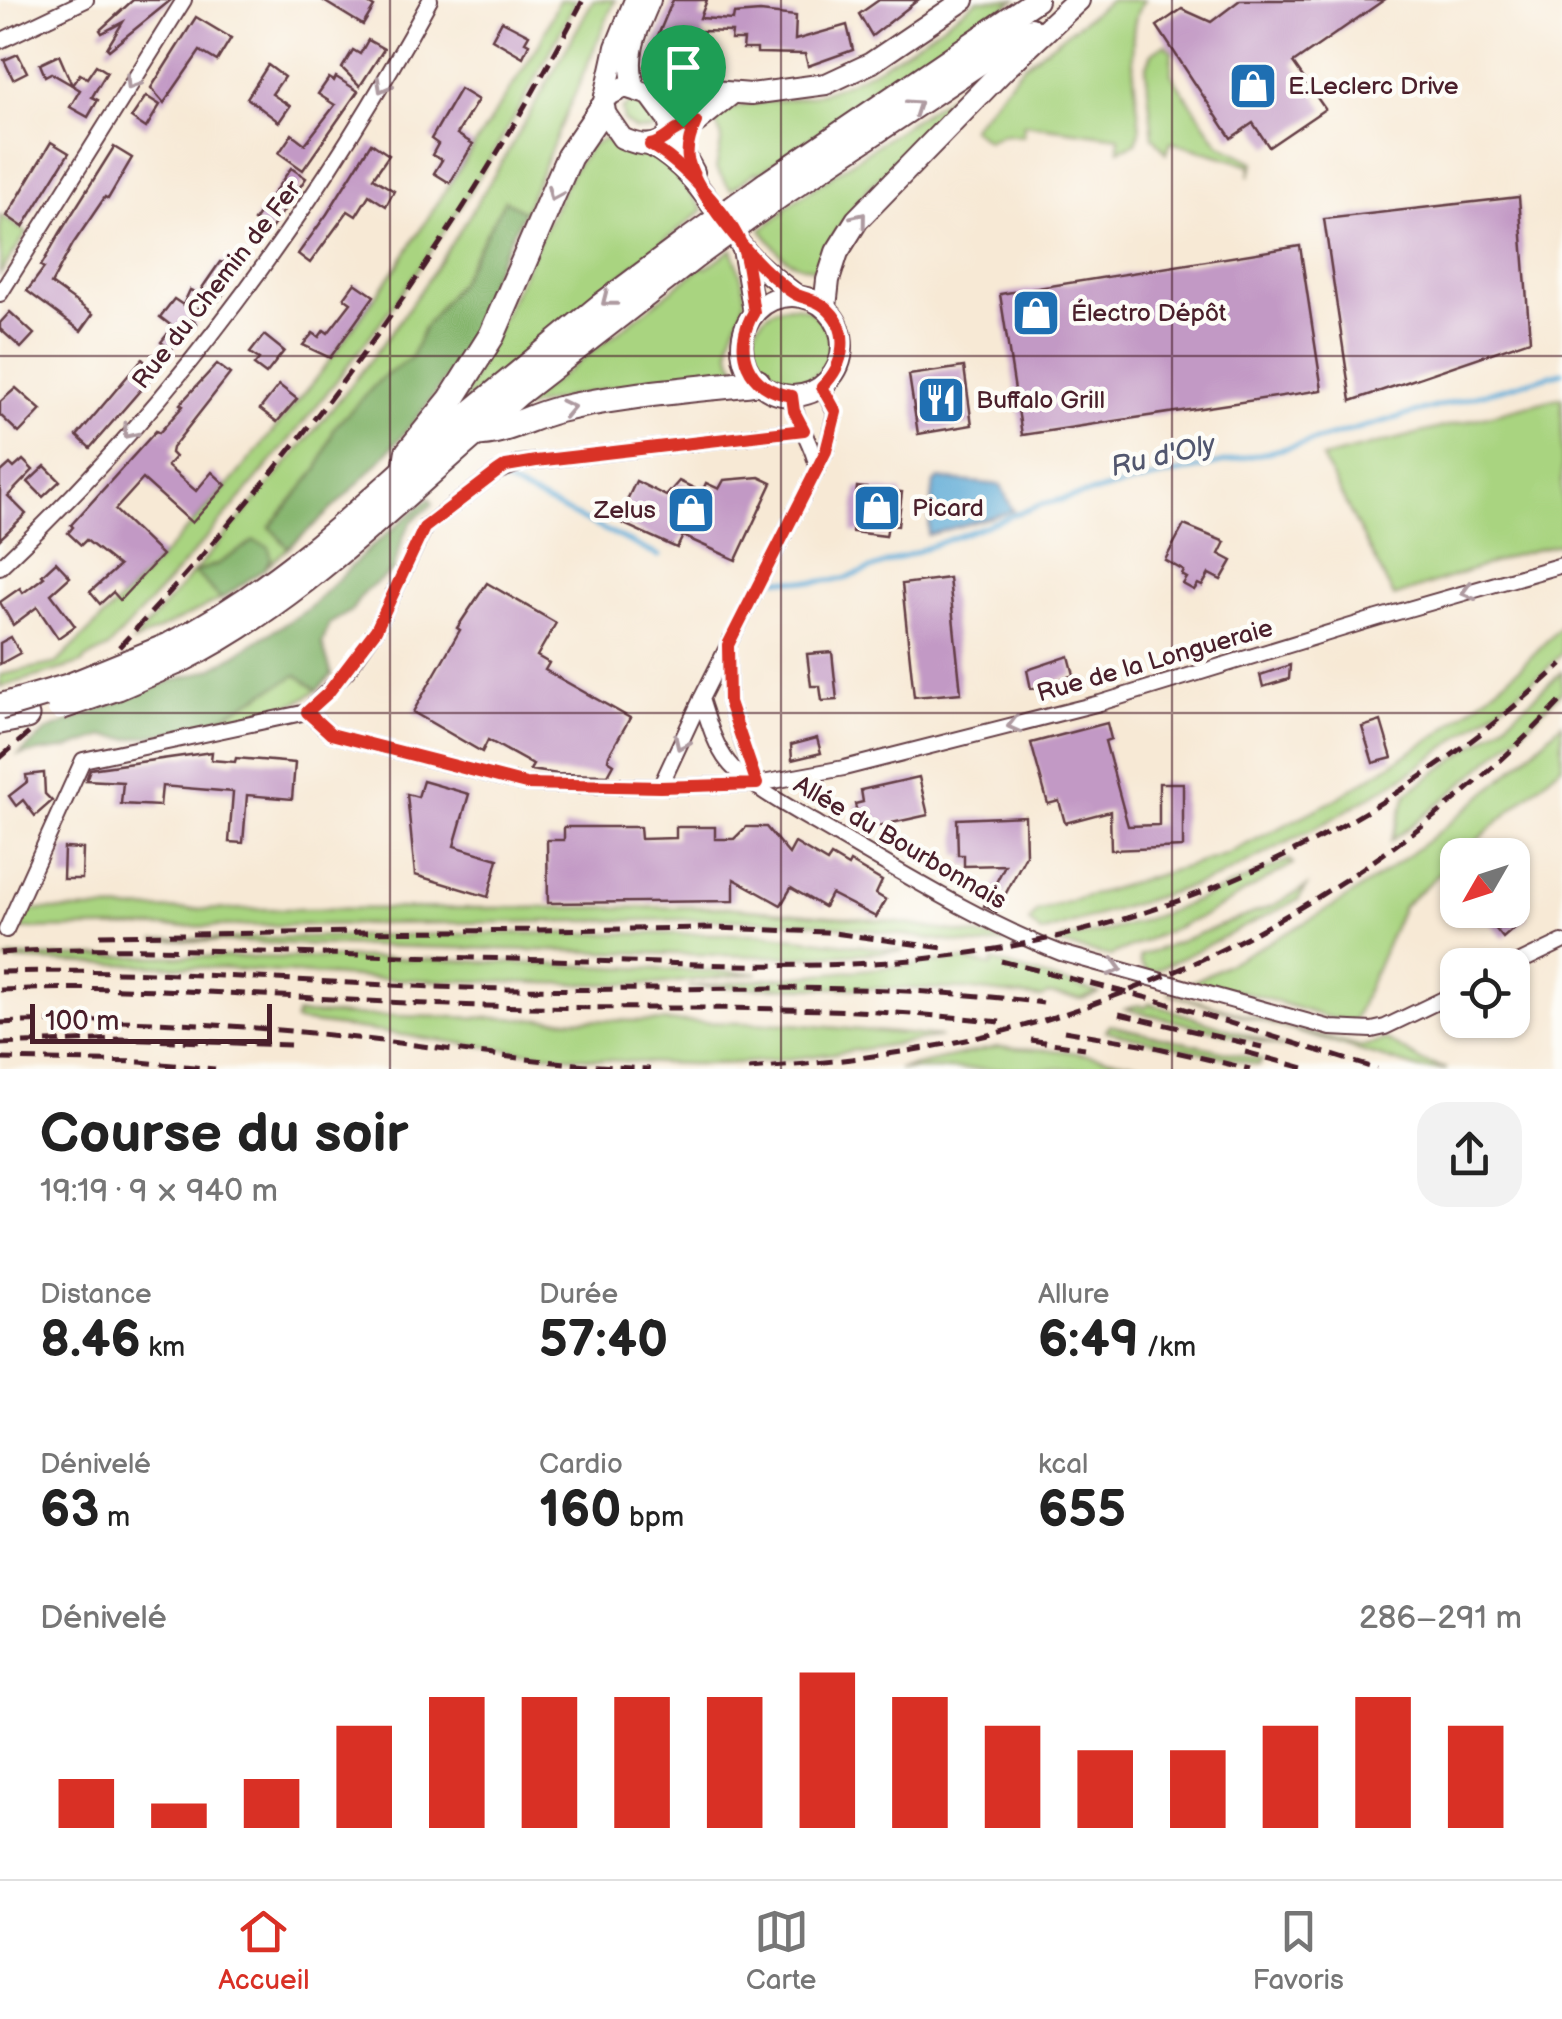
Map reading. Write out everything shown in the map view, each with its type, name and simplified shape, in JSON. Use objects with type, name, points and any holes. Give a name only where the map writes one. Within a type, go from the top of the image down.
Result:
[{"type":"highway","points":[[406,467],[408,454],[450,400],[492,335],[570,157],[603,103]]},
{"type":"highway","points":[[476,424],[494,433],[556,410],[758,382]]},
{"type":"highway","points":[[0,721],[103,693],[174,654],[283,577],[406,467],[476,424]]},
{"type":"highway","points":[[0,707],[174,654],[236,630],[286,596],[476,424]]},
{"type":"main road","points":[[636,0],[616,47],[603,103],[622,138],[650,145],[676,162],[704,192],[743,248],[796,295],[825,307],[834,317],[843,342],[838,368],[822,387],[792,396],[779,394],[758,382],[748,370],[742,340],[754,312],[773,298],[796,295]]},
{"type":"main road","points":[[650,0],[630,51],[630,74],[667,118],[704,192]]},
{"type":"main road","points":[[603,103],[618,88],[732,94],[807,88],[871,63],[964,0]]},
{"type":"main road","points":[[476,424],[518,395],[691,248],[1036,0]]},
{"type":"main road","points":[[771,192],[1076,0]]},
{"type":"main road","points":[[825,307],[837,252],[857,220],[1076,0]]},
{"type":"main road","points":[[650,145],[664,141],[671,131],[696,122],[732,94]]},
{"type":"main road","points":[[688,157],[696,122]]},
{"type":"main road","points":[[743,248],[754,312]]},
{"type":"street","points":[[0,41],[86,0]]},
{"type":"street","points":[[0,294],[184,0]]},
{"type":"street","name":"Rue du Chemin de Fer","points":[[0,567],[105,461],[237,304],[320,188],[380,92],[430,0]]},
{"type":"street","points":[[660,787],[831,438],[836,412],[822,387]]},
{"type":"street","points":[[792,396],[794,411],[813,446],[817,467]]},
{"type":"street","points":[[6,930],[83,760],[307,712],[328,693],[376,630],[424,528],[506,466],[804,430]]},
{"type":"street","name":"Rue de la Longueraie","points":[[307,712],[331,734],[526,784],[757,784],[844,768],[1100,704],[1562,566]]},
{"type":"street","points":[[728,645],[729,702],[757,784]]},
{"type":"street","name":"Allée du Bourbonnais","points":[[702,698],[714,737],[730,765],[789,808],[938,894],[1061,953],[1331,1028],[1372,1030],[1440,1000]]},
{"type":"street","points":[[1530,957],[1562,942]]},
{"type":"green space","points":[[559,0],[576,0],[480,176],[425,260],[305,421],[108,648],[83,663],[0,687],[0,675],[57,663],[232,481],[317,378],[398,265],[540,43]]},
{"type":"green space","points":[[593,0],[615,0],[524,212],[505,200],[459,282],[424,328],[411,358],[382,378],[335,427],[318,469],[270,527],[288,548],[264,569],[271,558],[254,541],[218,564],[195,572],[221,599],[132,643],[291,459],[382,345],[494,176]]},
{"type":"green space","points":[[978,0],[1015,0],[731,190],[716,169],[722,138],[714,119],[738,107],[804,97],[840,86],[901,53]]},
{"type":"green space","points":[[1111,0],[1144,0],[1134,27],[1140,131],[1136,143],[1119,150],[1119,137],[1024,124],[1023,136],[1002,134],[987,141],[971,128],[1024,65]]},
{"type":"green space","points":[[1165,44],[1172,51],[1171,74],[1219,144],[1254,162],[1249,177],[1251,165],[1171,142],[1167,153],[1153,137],[1146,68],[1152,53]]},
{"type":"green space","points":[[1000,61],[867,189],[834,235],[818,270],[779,253],[761,229],[783,209]]},
{"type":"green space","points":[[633,101],[643,104],[654,120],[653,130],[635,130],[624,121],[622,109]]},
{"type":"green space","points":[[605,139],[626,151],[659,157],[673,169],[703,210],[466,401],[464,398],[571,173],[591,145]]},
{"type":"green space","points":[[505,200],[524,212],[495,269],[469,336],[445,378],[383,457],[288,548],[270,527],[318,469],[335,427],[382,378],[411,358],[424,328],[459,282]]},
{"type":"green space","points":[[0,215],[27,233],[0,274]]},
{"type":"green space","points":[[732,249],[745,291],[744,306],[730,342],[733,362],[741,373],[633,385],[528,408],[524,405],[703,266],[706,268]]},
{"type":"green space","points":[[791,306],[806,309],[818,318],[827,330],[827,360],[818,372],[806,381],[791,384],[776,381],[764,372],[755,360],[752,345],[755,330],[764,318],[776,309]]},
{"type":"green space","points":[[1562,397],[1562,543],[1394,597],[1322,458]]},
{"type":"green space","points":[[430,498],[433,504],[412,521],[404,535],[393,571],[364,592],[351,611],[329,624],[322,644],[332,675],[317,690],[297,675],[201,728],[130,739],[105,736],[69,748],[19,755],[48,730],[168,682],[212,669],[307,610],[371,547]]},
{"type":"green space","points":[[254,541],[269,547],[271,558],[264,569],[221,599],[194,572],[218,564]]},
{"type":"green space","points":[[1562,625],[1562,653],[1542,674],[1408,774],[1327,822],[1217,878],[1041,933],[1029,922],[1037,911],[1225,855],[1333,801],[1439,734],[1520,668]]},
{"type":"green space","points":[[1562,672],[1562,691],[1542,711],[1501,751],[1391,841],[1407,793],[1500,727]]},
{"type":"green space","points":[[297,674],[317,690],[276,710],[201,728]]},
{"type":"green space","points":[[1562,723],[1562,765],[1480,838],[1440,838],[1440,873],[1403,906],[1354,1021],[1330,1018],[1244,992],[1189,984],[1373,881],[1510,771]]},
{"type":"green space","points":[[1289,860],[1293,864],[1206,915],[1110,956],[1057,944],[1063,939],[1121,927],[1178,908]]},
{"type":"green space","points":[[1306,887],[1298,900],[1149,974],[1140,963],[1140,956],[1272,906]]},
{"type":"green space","points":[[726,907],[887,921],[1012,941],[982,946],[816,923],[724,919],[15,929],[26,910]]},
{"type":"green space","points":[[512,933],[764,934],[904,951],[795,957],[154,940]]},
{"type":"green space","points":[[93,956],[387,958],[758,973],[658,984],[584,984],[386,979],[6,960]]},
{"type":"green space","points":[[962,960],[992,966],[993,961],[1099,993],[1082,999],[965,989],[688,987]]},
{"type":"green space","points":[[1168,993],[1359,1047],[1387,1040],[1421,1061],[1447,1069],[1420,1069]]},
{"type":"green space","points":[[1149,1003],[1290,1049],[1126,1009]]},
{"type":"green space","points":[[297,1014],[793,1024],[941,1037],[784,1059],[690,1064],[591,1059],[492,1047],[295,1021]]},
{"type":"green space","points":[[1110,1025],[1262,1060],[1259,1065],[1106,1031]]},
{"type":"green space","points":[[997,1047],[1066,1051],[1169,1069],[898,1069]]},
{"type":"water","points":[[939,479],[1001,485],[1013,511],[928,535],[934,483]]},
{"type":"building","points":[[133,0],[171,0],[109,50],[123,22],[102,33],[100,30]]},
{"type":"building","points":[[322,0],[363,0],[374,7],[363,25]]},
{"type":"building","points":[[673,0],[707,0],[700,18],[733,20],[734,14],[760,12],[796,16],[795,40],[847,25],[853,50],[808,66],[805,54],[757,53],[757,49],[743,49],[744,40],[731,40],[732,32],[702,31],[710,56],[684,62],[685,69],[659,75],[645,66]]},
{"type":"building","points":[[879,0],[918,0],[872,36],[859,14]]},
{"type":"building","name":"E.Leclerc Drive","points":[[1240,0],[1384,0],[1293,63],[1325,109],[1269,147],[1253,123],[1231,138],[1157,26],[1182,9],[1211,22]]},
{"type":"building","points":[[196,17],[231,38],[217,61],[200,51],[164,103],[151,88]]},
{"type":"building","points":[[502,21],[529,35],[523,57],[492,39]]},
{"type":"building","points":[[368,40],[384,49],[360,86],[342,68],[353,50],[360,54]]},
{"type":"building","points":[[18,54],[27,72],[13,79],[4,60]]},
{"type":"building","points":[[59,55],[72,85],[51,73],[45,76],[40,64]]},
{"type":"building","points":[[96,65],[107,72],[92,97],[98,100],[88,117],[70,107],[80,90],[72,85],[80,74],[87,78]]},
{"type":"building","points":[[268,65],[284,77],[272,94],[290,106],[279,122],[247,98]]},
{"type":"building","points":[[336,77],[358,91],[303,170],[279,153],[292,134],[305,144],[335,105],[318,94],[329,78],[334,81]]},
{"type":"building","points":[[460,89],[478,100],[457,134],[473,144],[450,183],[434,173],[442,160],[432,155],[438,144],[431,139]]},
{"type":"building","points":[[146,96],[160,105],[146,128],[131,118]]},
{"type":"building","points":[[51,142],[69,153],[23,227],[7,216]]},
{"type":"building","points":[[371,143],[389,155],[373,178],[394,191],[386,206],[369,195],[356,216],[348,211],[310,263],[298,254]]},
{"type":"building","points":[[114,147],[132,158],[108,199],[105,197],[73,244],[51,284],[93,314],[81,331],[27,291]]},
{"type":"building","points":[[291,168],[306,178],[269,232],[254,221]]},
{"type":"building","points":[[1519,197],[1530,340],[1351,401],[1324,219]]},
{"type":"building","points":[[1300,246],[1322,390],[1022,435],[1000,294]]},
{"type":"building","points":[[228,257],[242,266],[219,300],[202,288]]},
{"type":"building","points":[[355,283],[374,296],[330,358],[303,345],[313,333],[319,337],[324,330],[328,333],[351,303],[344,298]]},
{"type":"building","points":[[190,290],[206,297],[191,319],[197,324],[171,350],[161,342],[173,327],[160,317],[174,299],[183,305]]},
{"type":"building","points":[[10,312],[34,334],[21,348],[0,329],[0,323]]},
{"type":"building","points":[[264,335],[284,351],[266,374],[254,365],[259,359],[250,353]]},
{"type":"building","points":[[142,359],[156,372],[90,448],[77,436]]},
{"type":"building","points":[[217,364],[230,374],[172,448],[175,457],[167,466],[196,491],[212,472],[226,485],[192,523],[143,479],[115,510],[162,555],[120,600],[113,592],[100,604],[90,592],[119,566],[86,540],[81,545],[68,533],[71,525],[156,431],[159,433]]},
{"type":"building","name":"Buffalo Grill","points":[[964,367],[972,425],[918,434],[909,375]]},
{"type":"building","points":[[279,385],[297,399],[277,422],[260,409]]},
{"type":"building","points":[[16,388],[41,410],[19,433],[0,415],[0,402]]},
{"type":"building","points":[[23,460],[33,470],[8,496],[26,514],[0,539],[0,473]]},
{"type":"building","points":[[45,466],[60,481],[43,497],[28,482]]},
{"type":"building","name":"Zelus","points":[[759,477],[772,483],[736,560],[683,536],[677,548],[617,521],[636,481],[666,496],[679,481],[702,492],[706,483],[719,489],[724,480]]},
{"type":"building","name":"Picard","points":[[857,487],[902,492],[898,526],[888,525],[886,536],[852,532]]},
{"type":"building","points":[[1184,525],[1225,542],[1219,554],[1232,561],[1221,580],[1209,574],[1202,586],[1198,584],[1194,590],[1183,584],[1187,578],[1182,575],[1184,571],[1165,560]]},
{"type":"building","points":[[56,562],[70,577],[51,594],[75,626],[58,638],[37,607],[13,625],[0,602],[20,588],[23,593]]},
{"type":"building","points":[[949,578],[961,693],[914,697],[902,584]]},
{"type":"building","points":[[487,583],[556,623],[537,656],[549,663],[545,670],[630,718],[609,755],[608,760],[614,764],[608,775],[530,770],[533,765],[488,740],[482,752],[413,712],[460,630],[457,628]]},
{"type":"building","points":[[11,637],[20,653],[0,664],[0,643]]},
{"type":"building","points":[[832,652],[837,700],[822,701],[820,686],[811,686],[807,654]]},
{"type":"building","points":[[1069,656],[1074,675],[1031,689],[1027,670]]},
{"type":"building","points":[[1290,665],[1289,679],[1263,687],[1260,675]]},
{"type":"building","points":[[1381,721],[1392,758],[1373,763],[1362,727]]},
{"type":"building","points":[[1107,723],[1111,739],[1105,741],[1128,826],[1159,825],[1159,783],[1183,783],[1183,847],[1111,850],[1110,811],[1065,823],[1059,801],[1048,804],[1031,743]]},
{"type":"building","points":[[817,738],[821,753],[792,760],[791,745]]},
{"type":"building","points":[[212,752],[211,760],[295,763],[292,799],[247,795],[243,843],[229,842],[233,792],[162,786],[160,806],[121,804],[123,782],[86,780],[90,769]]},
{"type":"building","points":[[44,773],[45,794],[52,801],[35,816],[23,800],[16,806],[9,796],[27,782],[26,775]]},
{"type":"building","points":[[919,777],[928,815],[869,828],[866,816],[858,818],[855,804],[863,802],[861,790]]},
{"type":"building","points":[[423,781],[469,794],[454,846],[498,859],[488,897],[415,875],[407,794],[418,797]]},
{"type":"building","points":[[1025,816],[1026,855],[996,912],[984,906],[1005,865],[964,866],[964,855],[958,855],[957,819]]},
{"type":"building","points":[[564,827],[640,827],[641,839],[676,838],[676,827],[715,827],[715,839],[734,839],[746,827],[766,827],[789,854],[795,843],[827,862],[831,856],[848,866],[850,862],[882,881],[876,894],[886,900],[876,917],[831,894],[824,907],[791,888],[781,905],[734,879],[734,901],[548,903],[547,840],[564,840]]},
{"type":"building","points":[[64,848],[83,849],[82,879],[63,879]]},
{"type":"building","points":[[1495,928],[1514,928],[1503,938]]},
{"type":"waterway","name":"Ru d'Oly","points":[[776,579],[844,579],[1043,504],[1299,445],[1562,372]]},
{"type":"waterway","name":"Ru d'Oly","points":[[504,482],[659,556]]},
{"type":"railway","points":[[119,647],[252,497],[374,340],[484,174],[583,0]]},
{"type":"railway","points":[[0,953],[144,949],[787,965],[907,960],[1033,942],[1117,921],[1199,893],[1278,859],[1354,819],[1427,773],[1562,664]]},
{"type":"railway","points":[[749,1069],[865,1057],[1017,1028],[1125,992],[1195,963],[1328,891],[1391,849],[1451,803],[1562,700]]},
{"type":"railway","points":[[0,758],[30,732]]},
{"type":"railway","points":[[100,935],[717,928],[826,932],[943,948]]},
{"type":"railway","points":[[1001,961],[1156,1000],[1377,1069]]},
{"type":"railway","points":[[0,972],[129,972],[514,989],[845,989],[1043,1003]]},
{"type":"railway","points":[[0,990],[182,991],[485,1006],[807,1009],[1000,1022]]},
{"type":"railway","points":[[1119,1014],[1262,1047]]},
{"type":"railway","points":[[0,1023],[134,1021],[223,1026],[650,1069]]},
{"type":"railway","points":[[1064,1031],[1250,1069]]},
{"type":"railway","points":[[0,1044],[120,1039],[290,1045]]},
{"type":"railway","points":[[1031,1040],[1085,1048]]},
{"type":"railway","points":[[1245,1052],[1308,1069]]},
{"type":"railway","points":[[0,1059],[140,1062],[215,1069]]},
{"type":"place","name":"E.Leclerc Drive","points":[[1253,86]]},
{"type":"place","name":"Électro Dépôt","points":[[1036,313]]},
{"type":"place","name":"Buffalo Grill","points":[[941,400]]},
{"type":"place","name":"Picard","points":[[877,508]]},
{"type":"place","name":"Zelus","points":[[691,510]]},
{"type":"route","points":[[683,127],[671,131],[664,141],[650,145],[676,162],[704,192],[743,248],[754,312],[746,325],[742,356],[758,382],[768,390],[792,396],[794,411],[804,430],[506,466],[424,528],[376,630],[328,693],[307,712],[331,734],[526,784],[757,784],[729,702],[728,645],[826,451],[836,412],[822,387],[838,368],[843,342],[834,317],[825,307],[796,295],[743,248],[727,223],[704,192],[688,157],[696,122],[683,127]]}]
